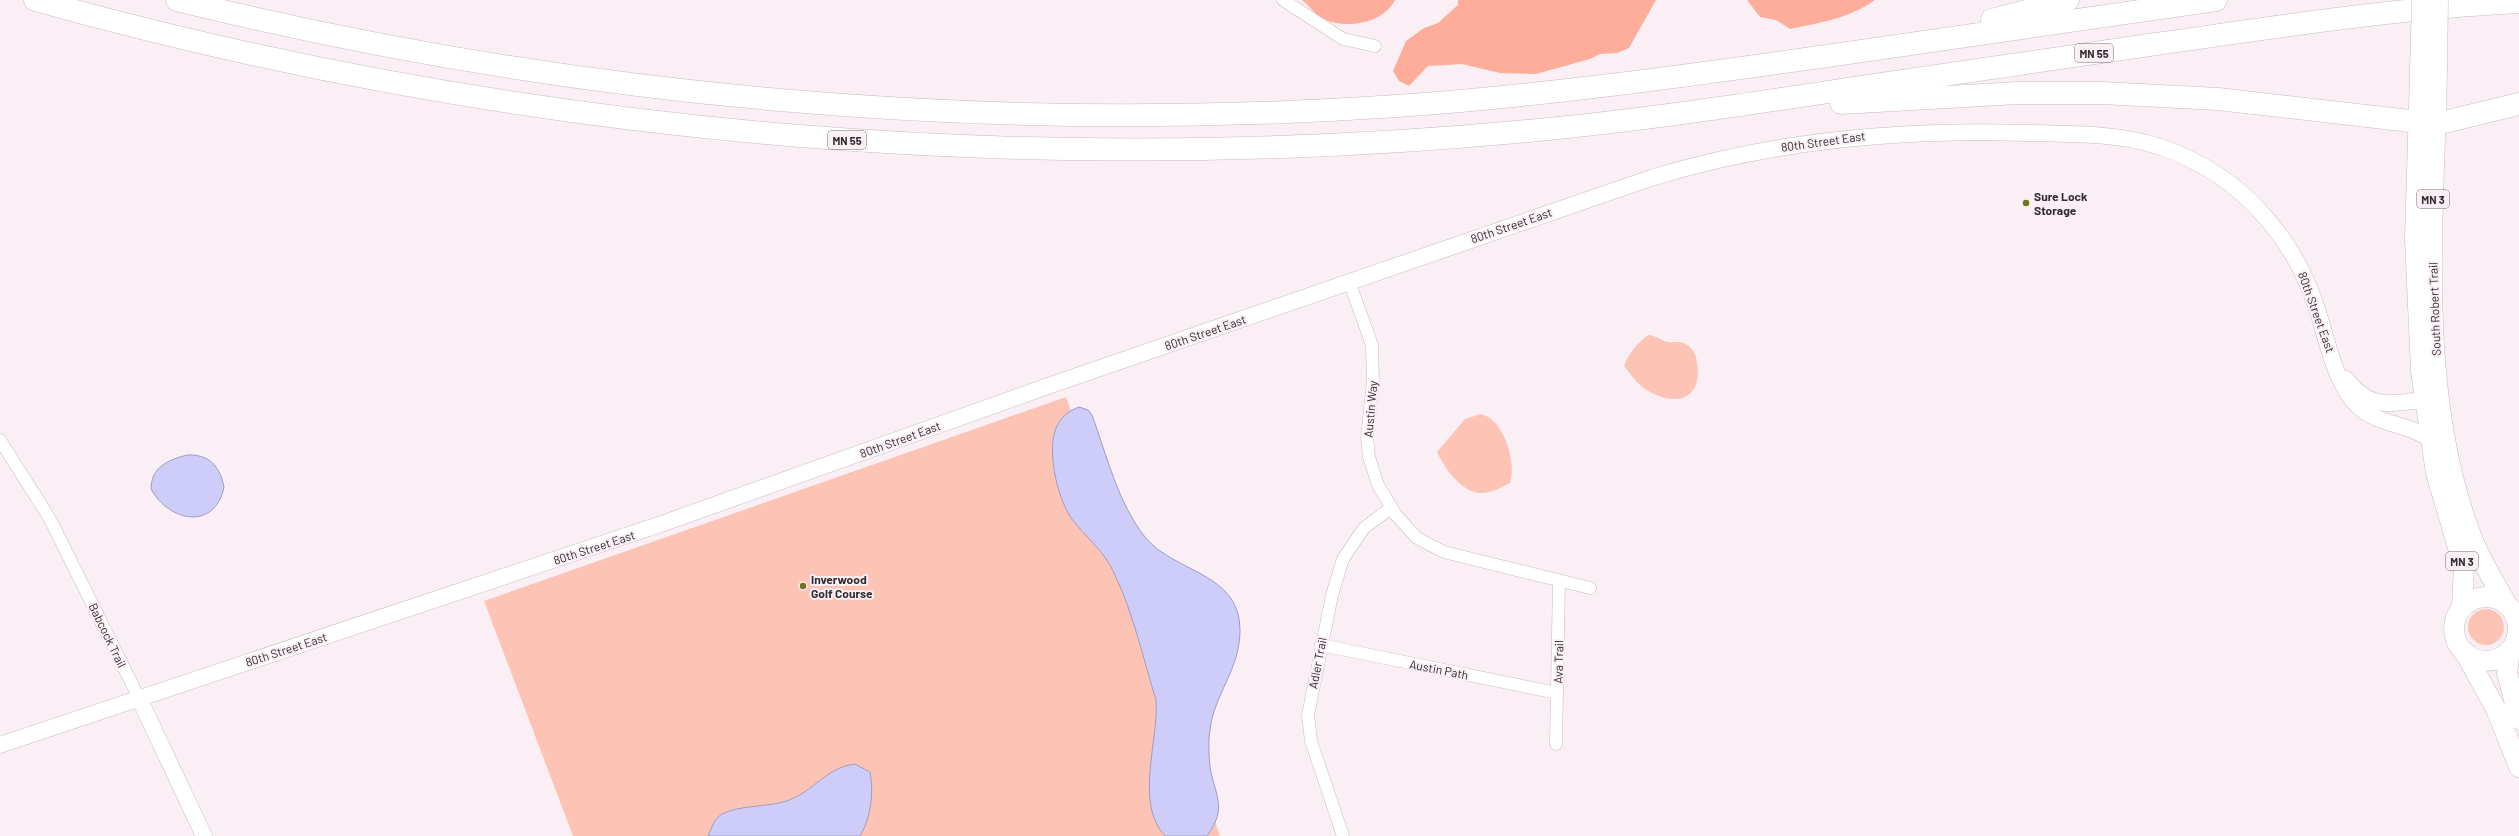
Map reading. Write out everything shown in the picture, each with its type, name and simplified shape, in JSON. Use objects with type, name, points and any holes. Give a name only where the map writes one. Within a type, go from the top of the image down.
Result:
[{"type":"highway","name":"MN 55","points":[[35,0],[272,58],[483,98],[644,121],[842,140],[1030,149],[1232,149],[1438,138],[1557,128],[1670,115],[2323,20],[2448,7],[2519,2]]},
{"type":"highway","points":[[177,0],[376,43],[525,69],[716,93],[894,107],[1039,114],[1251,114],[1468,101],[1674,78],[2216,0]]},
{"type":"highway","points":[[1674,78],[1924,36],[2068,0]]},
{"type":"highway","points":[[1670,115],[1955,96],[2102,92],[2234,101],[2427,123],[2519,104]]},
{"type":"main road","name":"South Robert Trail","points":[[2422,0],[2428,71],[2427,123],[2432,297],[2442,422],[2450,465],[2467,524],[2478,553],[2497,587],[2515,608]]},
{"type":"main road","name":"South Robert Trail","points":[[2428,71],[2438,0]]},
{"type":"main road","name":"South Robert Trail","points":[[2427,123],[2415,283],[2424,401],[2439,488],[2464,568],[2462,607]]},
{"type":"main road","points":[[2462,607],[2470,601],[2489,597],[2515,608]]},
{"type":"main road","name":"MN 3","points":[[2462,607],[2454,624],[2456,639],[2464,651]]},
{"type":"main road","name":"MN 3","points":[[2515,608],[2518,631],[2516,646]]},
{"type":"main road","points":[[2464,651],[2482,660],[2502,656],[2516,646]]},
{"type":"main road","points":[[2516,646],[2507,673],[2519,719]]},
{"type":"main road","points":[[2464,651],[2496,709],[2519,767]]},
{"type":"street","points":[[1283,0],[1343,39],[1375,46]]},
{"type":"street","name":"80th Street East","points":[[0,745],[672,521],[1349,281],[1658,176],[1721,158],[1828,139],[1913,132],[1982,131],[2107,136],[2137,141],[2179,154],[2220,177],[2253,203],[2280,234],[2300,267],[2314,301],[2343,387],[2360,409],[2379,419],[2408,426],[2430,439]]},
{"type":"street","name":"Austin Way","points":[[1349,281],[1372,345],[1373,381],[1367,438],[1369,457],[1378,485],[1391,508],[1406,528],[1418,538],[1444,552],[1590,588]]},
{"type":"street","name":"80th Street East","points":[[2334,359],[2353,387],[2370,400],[2387,404],[2424,401]]},
{"type":"street","points":[[2424,401],[2434,407],[2442,422]]},
{"type":"street","name":"Babcock Trail","points":[[0,440],[50,520],[139,698],[204,836]]},
{"type":"street","name":"Adler Trail","points":[[1343,836],[1308,723],[1321,645],[1343,559],[1364,528],[1391,508]]},
{"type":"street","name":"Ava Trail","points":[[1556,744],[1559,581]]},
{"type":"street","name":"Austin Path","points":[[1321,645],[1557,693]]},
{"type":"shaded area","points":[[1302,0],[1395,0],[1390,8],[1373,19],[1353,24],[1342,24],[1320,18]]},
{"type":"shaded area","points":[[1458,0],[1656,0],[1629,48],[1617,53],[1600,54],[1590,59],[1536,74],[1500,73],[1462,64],[1428,66],[1409,86],[1399,81],[1393,71],[1406,41],[1424,28],[1438,23],[1458,5]]},
{"type":"shaded area","points":[[1747,0],[1875,0],[1845,16],[1790,29],[1776,20],[1760,17]]},
{"type":"shaded area","points":[[1648,335],[1668,342],[1681,342],[1689,346],[1695,353],[1698,376],[1695,386],[1690,394],[1683,398],[1674,399],[1653,393],[1639,385],[1624,366],[1634,349]]},
{"type":"shaded area","points":[[1066,397],[1220,836],[573,836],[484,601]]},
{"type":"shaded area","points":[[1481,414],[1496,424],[1502,433],[1510,454],[1512,474],[1510,483],[1484,493],[1476,493],[1469,490],[1456,480],[1445,466],[1437,452],[1465,419]]},
{"type":"shaded area","points":[[2490,609],[2499,614],[2503,620],[2503,634],[2499,640],[2490,645],[2482,645],[2473,640],[2469,634],[2468,623],[2473,614],[2479,610]]},
{"type":"water","points":[[1079,407],[1088,410],[1092,415],[1120,494],[1127,509],[1145,537],[1157,549],[1172,559],[1203,575],[1218,585],[1229,596],[1237,611],[1240,630],[1239,644],[1232,670],[1212,717],[1209,734],[1210,767],[1219,808],[1216,820],[1207,836],[1165,836],[1156,822],[1151,807],[1149,789],[1156,716],[1156,700],[1127,603],[1121,588],[1110,565],[1100,550],[1071,518],[1061,498],[1054,472],[1054,434],[1062,418],[1069,412]]},
{"type":"water","points":[[187,455],[202,457],[212,463],[220,473],[224,487],[219,501],[211,511],[202,516],[191,517],[169,509],[159,500],[151,489],[152,481],[157,470],[173,459]]},
{"type":"water","points":[[855,764],[870,772],[872,788],[871,805],[867,821],[860,836],[708,836],[716,819],[725,813],[742,808],[789,800],[806,791],[828,774],[845,766]]},
{"type":"place","name":"Sure Lock Storage","points":[[2026,203]]},
{"type":"place","name":"Inverwood Golf Course","points":[[803,586]]}]
